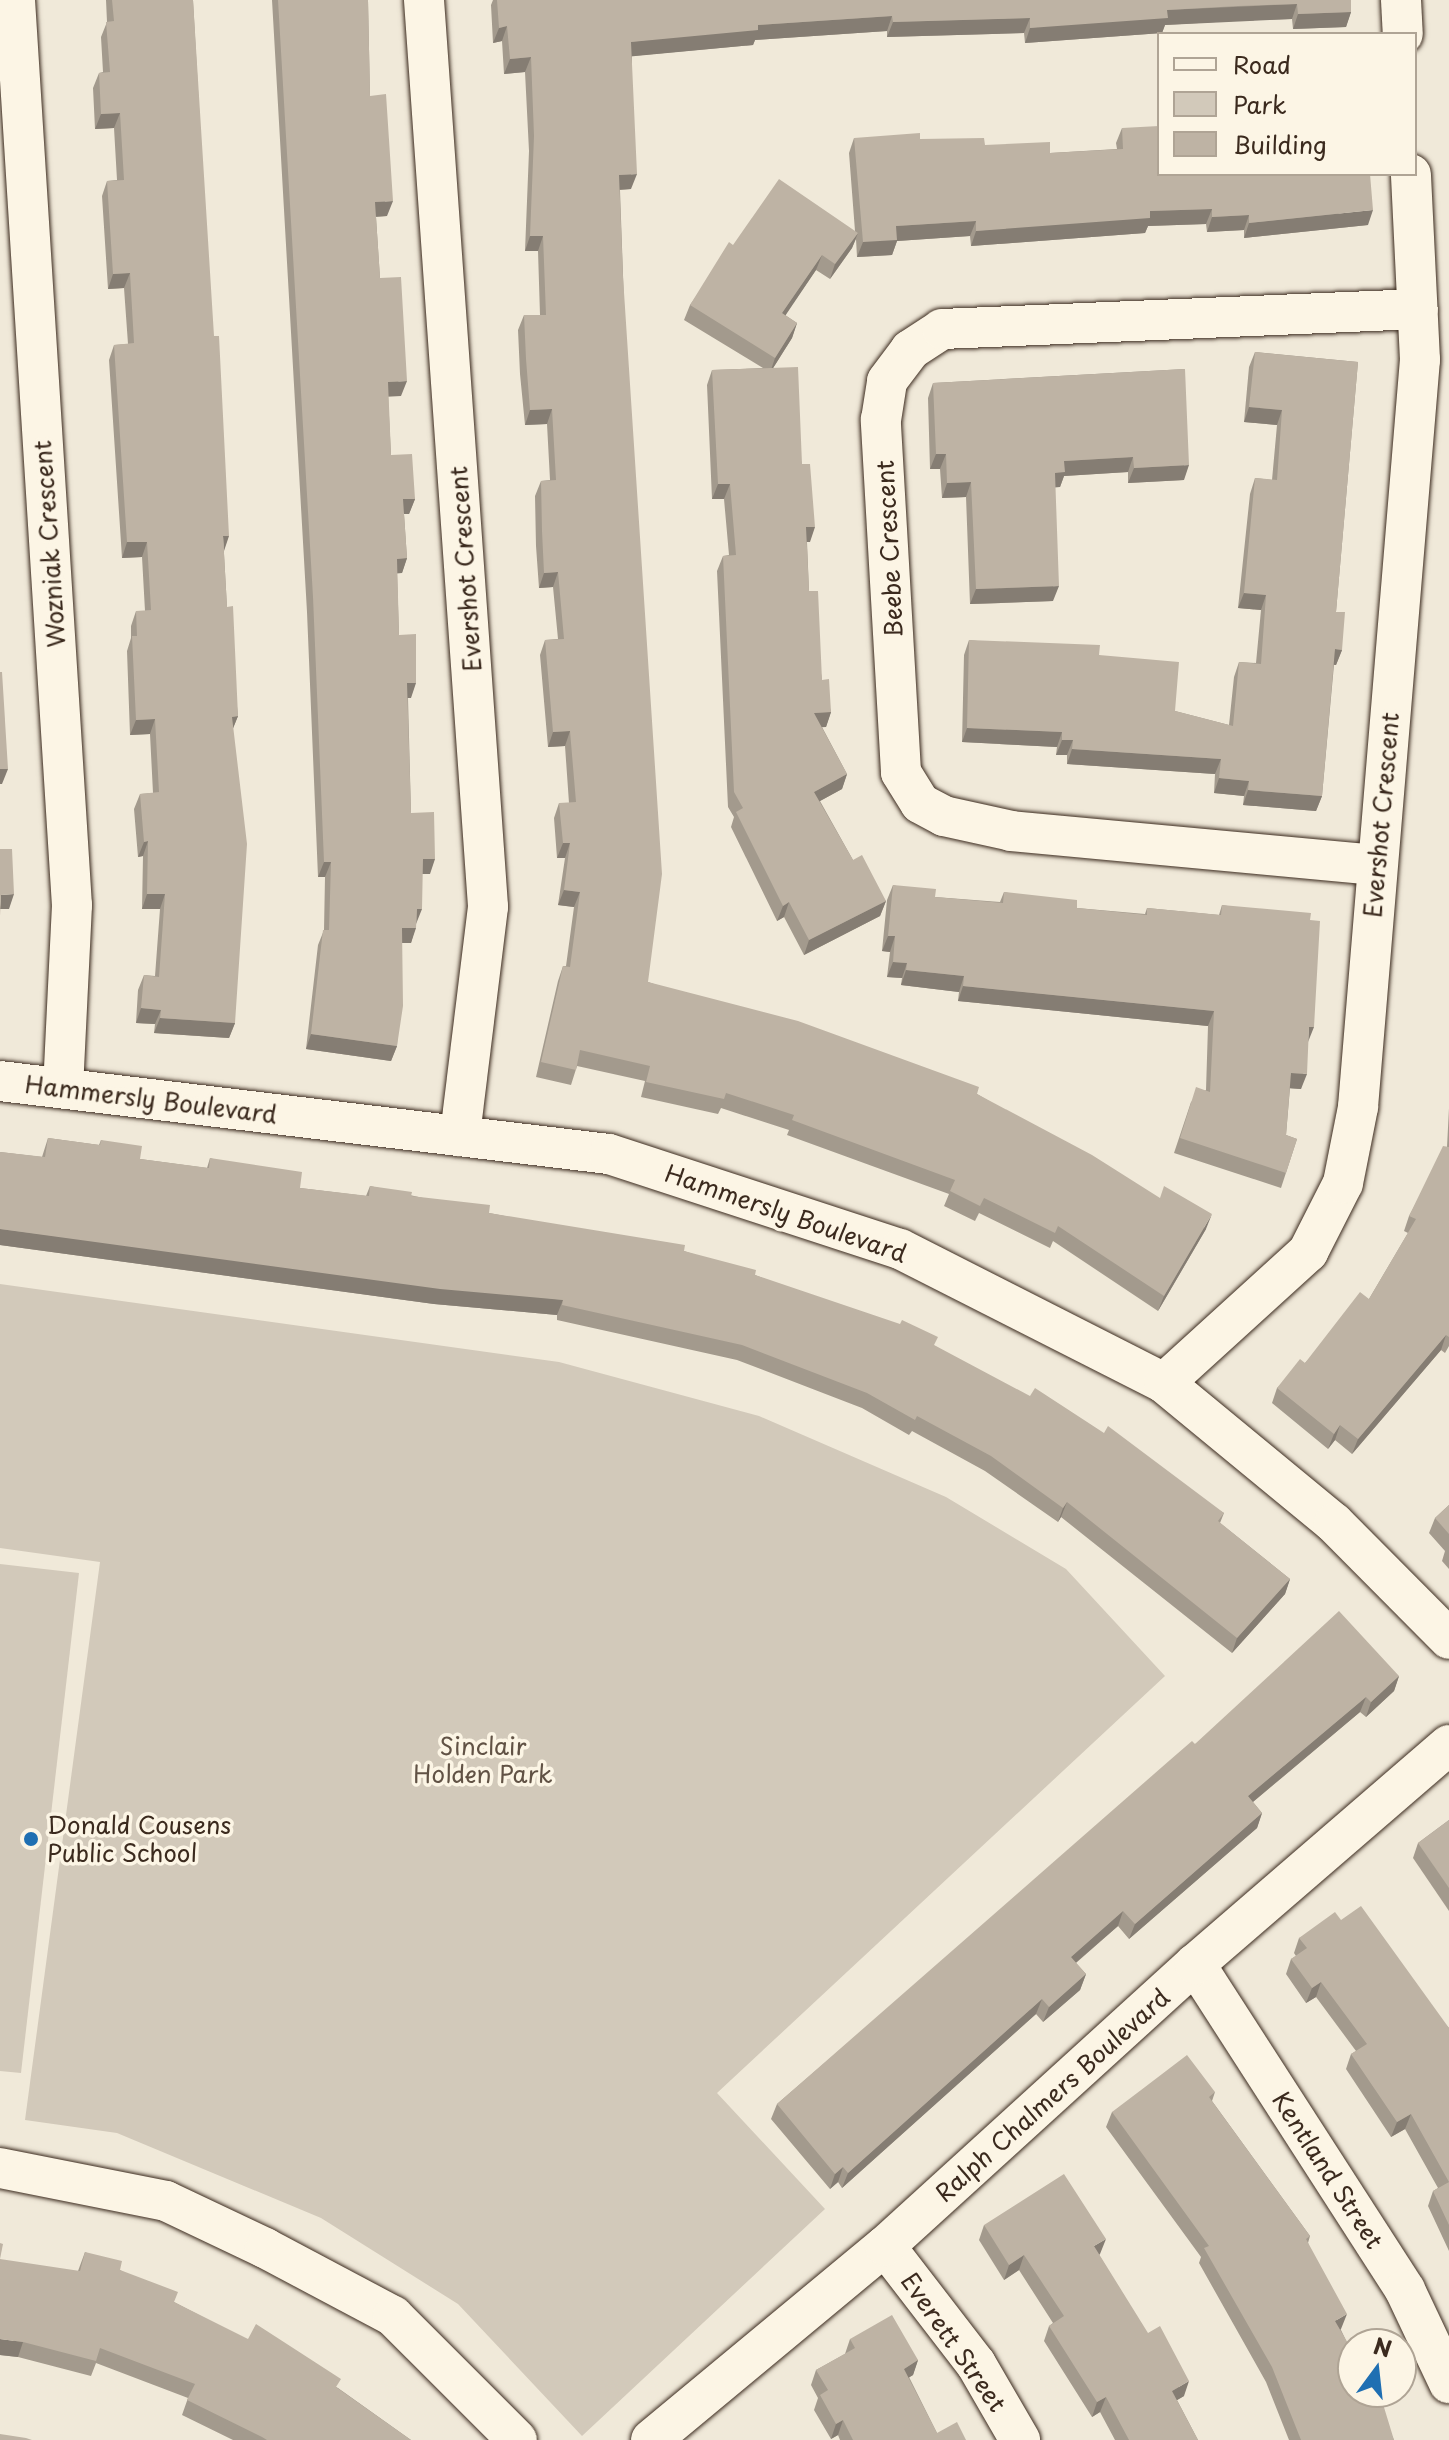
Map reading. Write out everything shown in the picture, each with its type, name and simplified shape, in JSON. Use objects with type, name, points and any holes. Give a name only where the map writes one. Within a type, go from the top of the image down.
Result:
[{"type":"street","name":"Wozniak Crescent","points":[[15,0],[72,905],[63,1088]]},
{"type":"street","name":"Evershot Crescent","points":[[424,0],[488,907],[460,1136]]},
{"type":"street","points":[[1401,0],[1403,32]]},
{"type":"street","name":"Evershot Crescent","points":[[1164,1383],[1308,1252],[1343,1183],[1358,1107],[1420,360],[1411,176]]},
{"type":"street","name":"Beebe Crescent","points":[[1376,865],[1012,831],[944,816],[920,803],[901,772],[881,420],[887,381],[910,350],[942,329],[1418,309]]},
{"type":"street","name":"Hammersly Boulevard","points":[[0,1081],[609,1154],[900,1249],[1164,1383],[1334,1523],[1449,1639]]},
{"type":"street","name":"Ralph Chalmers Boulevard","points":[[651,2440],[885,2246],[1195,1964],[1449,1745]]},
{"type":"street","name":"Kentland Street","points":[[1195,1964],[1405,2290],[1449,2383]]},
{"type":"street","points":[[0,2168],[166,2201],[265,2248],[393,2316],[517,2440]]},
{"type":"street","name":"Everett Street","points":[[885,2246],[976,2364],[1020,2440]]},
{"type":"green space","name":"Sinclair Holden Park","points":[[0,1284],[559,1362],[759,1416],[946,1497],[1066,1569],[1165,1676],[717,2093],[825,2209],[582,2436],[458,2304],[321,2218],[117,2133],[25,2120],[100,1562],[0,1548]]},
{"type":"green space","name":"Donald Cousens Public School","points":[[0,1564],[79,1573],[21,2073],[0,2071]]},
{"type":"building","points":[[112,0],[193,0],[214,336],[219,336],[229,536],[223,536],[227,607],[233,606],[238,716],[232,717],[247,844],[235,1023],[160,1018],[161,1010],[141,1008],[144,975],[159,977],[165,894],[147,894],[148,841],[144,842],[140,794],[159,792],[155,719],[136,720],[132,636],[137,636],[136,611],[151,610],[147,542],[127,542],[114,345],[134,343],[130,273],[113,274],[107,181],[124,180],[120,113],[101,114],[99,73],[110,72],[106,22],[114,21]]},
{"type":"building","points":[[278,0],[368,0],[370,96],[386,94],[393,201],[375,202],[380,278],[401,277],[407,381],[388,382],[391,455],[412,454],[415,499],[403,499],[407,558],[397,559],[399,635],[416,634],[416,683],[407,683],[411,813],[434,812],[435,859],[423,859],[422,909],[417,909],[416,928],[402,928],[403,1006],[397,1046],[311,1034],[323,930],[329,930],[331,862],[324,862],[313,597]]},
{"type":"building","points":[[497,0],[1351,0],[1351,12],[1298,14],[1297,4],[1238,6],[1167,10],[1168,18],[1030,28],[1030,18],[893,22],[892,16],[758,25],[758,30],[631,42],[637,174],[619,175],[662,874],[648,982],[798,1021],[979,1087],[977,1094],[1092,1155],[1160,1198],[1164,1186],[1212,1214],[1164,1296],[1058,1226],[1055,1233],[984,1198],[980,1206],[950,1191],[955,1180],[792,1120],[794,1115],[726,1093],[724,1099],[646,1082],[650,1066],[580,1050],[576,1070],[541,1062],[563,966],[570,967],[580,892],[564,890],[570,843],[563,843],[559,803],[576,802],[570,731],[553,732],[545,640],[564,639],[558,572],[544,573],[541,481],[556,480],[552,409],[530,410],[526,359],[524,315],[546,315],[543,236],[530,236],[534,136],[531,57],[510,59],[507,26],[499,28]]},
{"type":"building","points":[[1157,126],[1157,176],[1370,176],[1373,210],[1249,223],[1249,215],[1212,217],[1212,209],[1150,211],[1150,218],[976,231],[976,221],[896,226],[897,240],[863,242],[854,138],[920,133],[920,139],[984,138],[985,145],[1050,142],[1050,153],[1123,149],[1122,128]]},
{"type":"building","points":[[779,179],[858,233],[835,264],[822,255],[782,313],[797,323],[775,358],[690,305],[729,242],[733,245]]},
{"type":"building","points":[[1255,352],[1358,362],[1336,612],[1345,612],[1342,650],[1335,649],[1322,796],[1248,790],[1249,781],[1219,778],[1221,759],[1072,749],[1073,740],[1062,740],[1062,732],[967,728],[969,640],[1100,645],[1099,655],[1179,662],[1175,711],[1233,726],[1239,662],[1261,664],[1266,595],[1244,593],[1255,478],[1277,480],[1282,410],[1249,407]]},
{"type":"building","points":[[798,367],[802,464],[810,464],[815,527],[806,527],[809,591],[818,591],[822,680],[829,679],[831,712],[814,713],[847,774],[814,792],[853,860],[862,855],[886,901],[809,940],[789,902],[783,906],[736,812],[743,808],[734,792],[723,556],[736,555],[730,484],[718,484],[712,370]]},
{"type":"building","points":[[1185,369],[1189,465],[1134,468],[1133,457],[1064,461],[1065,472],[1055,473],[1059,586],[976,589],[971,482],[947,483],[946,454],[936,454],[933,383]]},
{"type":"building","points":[[2,672],[8,769],[0,769]]},
{"type":"building","points":[[0,849],[12,849],[14,894],[1,895],[0,916]]},
{"type":"building","points":[[893,885],[936,889],[935,897],[1003,903],[1004,892],[1077,900],[1077,908],[1147,915],[1147,908],[1221,915],[1222,905],[1311,913],[1310,920],[1320,921],[1314,1027],[1309,1027],[1307,1074],[1291,1073],[1286,1135],[1297,1139],[1286,1173],[1180,1138],[1196,1087],[1210,1092],[1214,1011],[963,986],[964,976],[906,970],[907,963],[893,962],[895,936],[888,936]]},
{"type":"building","points":[[48,1138],[100,1145],[101,1140],[142,1146],[140,1159],[209,1168],[210,1158],[302,1172],[300,1188],[369,1196],[370,1186],[412,1192],[411,1196],[490,1205],[489,1213],[685,1245],[684,1251],[756,1270],[755,1275],[900,1324],[902,1320],[938,1337],[934,1345],[1030,1396],[1035,1388],[1104,1433],[1108,1426],[1224,1513],[1218,1521],[1290,1579],[1237,1638],[1067,1502],[1063,1508],[991,1456],[867,1393],[742,1345],[562,1305],[563,1300],[440,1289],[0,1229],[0,1152],[45,1157]]},
{"type":"building","points":[[1443,1146],[1449,1147],[1449,1337],[1446,1335],[1358,1439],[1340,1425],[1334,1434],[1277,1388],[1300,1359],[1305,1363],[1360,1292],[1369,1299],[1416,1219],[1409,1216]]},
{"type":"building","points":[[1449,1505],[1449,1534],[1435,1518]]},
{"type":"building","points":[[1339,1611],[1399,1676],[1371,1702],[1366,1697],[1248,1796],[1262,1813],[1135,1924],[1123,1911],[1071,1957],[1086,1974],[1049,2007],[1042,1999],[848,2173],[843,2167],[835,2174],[777,2104],[1192,1741],[1195,1744]]},
{"type":"building","points":[[1449,1820],[1449,1888],[1418,1843]]},
{"type":"building","points":[[1361,1906],[1449,2028],[1449,2182],[1411,2114],[1397,2122],[1351,2054],[1367,2044],[1321,1982],[1312,1988],[1291,1959],[1307,1948],[1299,1938],[1335,1912],[1341,1920]]},
{"type":"building","points":[[1187,2055],[1215,2092],[1209,2097],[1310,2236],[1306,2239],[1347,2314],[1335,2321],[1339,2328],[1337,2408],[1384,2408],[1394,2440],[1301,2440],[1272,2367],[1204,2248],[1209,2246],[1112,2112]]},
{"type":"building","points":[[1064,2174],[1106,2239],[1094,2246],[1148,2333],[1160,2326],[1189,2381],[1172,2391],[1198,2440],[1129,2440],[1106,2397],[1097,2402],[1049,2326],[1064,2316],[1024,2255],[1009,2265],[984,2225]]},
{"type":"building","points":[[1449,2182],[1449,2225],[1433,2191]]},
{"type":"building","points":[[85,2252],[122,2261],[120,2270],[178,2292],[174,2302],[248,2339],[256,2324],[341,2379],[336,2387],[411,2440],[267,2440],[187,2400],[195,2384],[100,2348],[96,2361],[0,2339],[0,2259],[80,2271]]},
{"type":"building","points":[[892,2315],[918,2360],[904,2369],[937,2433],[957,2422],[966,2440],[853,2440],[843,2420],[836,2424],[820,2395],[828,2390],[816,2370],[855,2348],[850,2339]]},
{"type":"building","points":[[0,2434],[26,2438],[32,2440],[0,2440]]},
{"type":"place","name":"Donald Cousens Public School","points":[[31,1839]]}]
